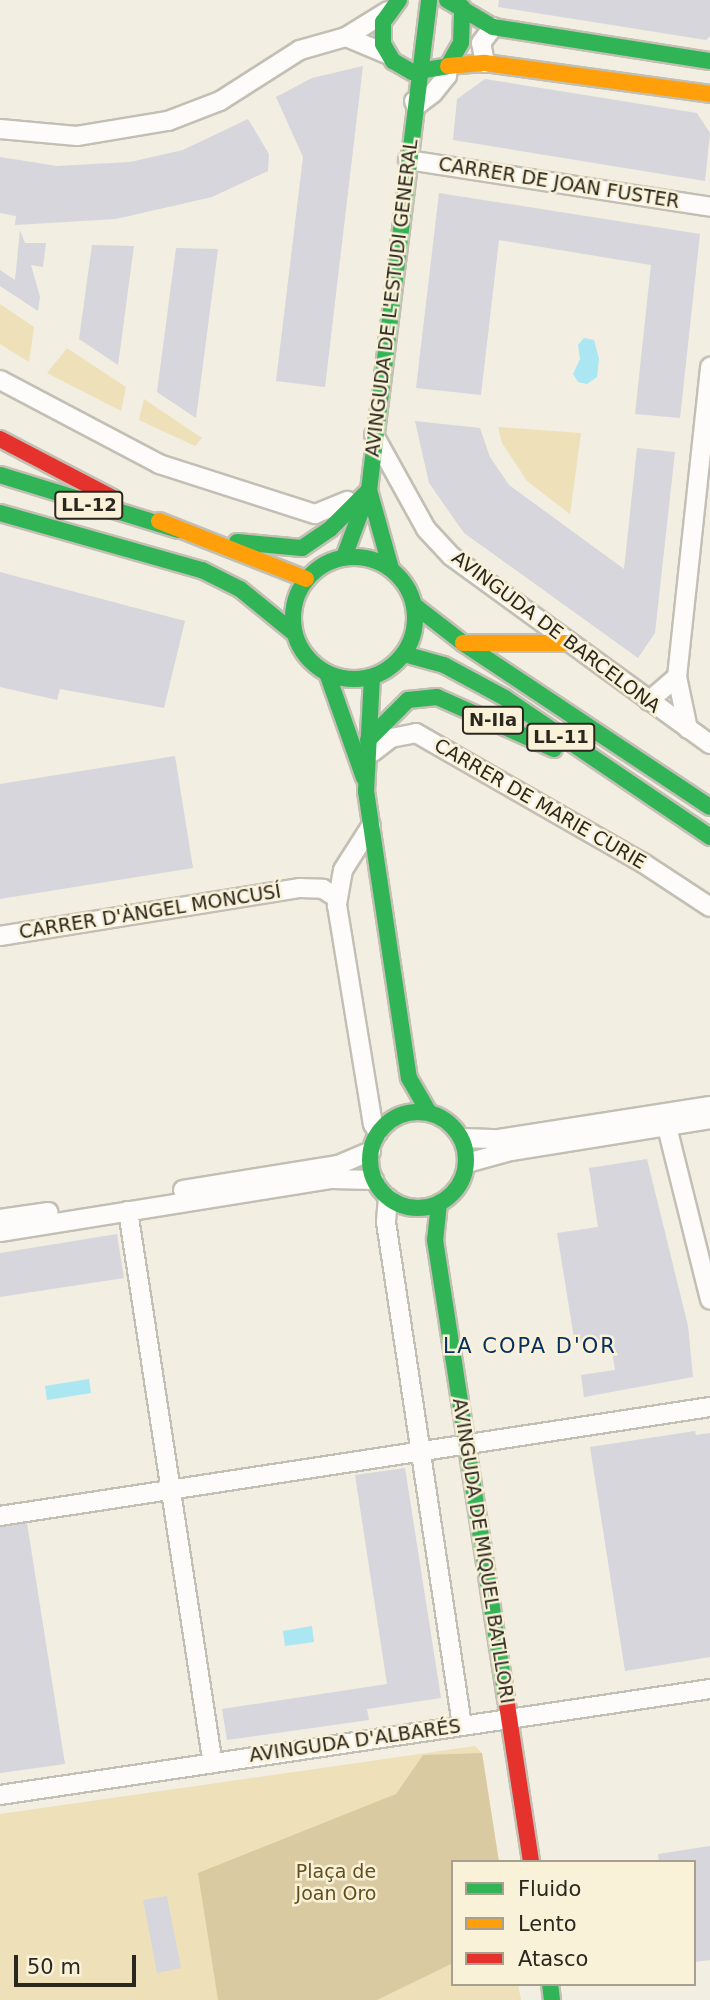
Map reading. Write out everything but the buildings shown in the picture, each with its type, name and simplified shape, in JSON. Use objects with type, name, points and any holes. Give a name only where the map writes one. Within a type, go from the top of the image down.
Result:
[{"type":"main road","name":"AVINGUDA DE L'ESTUDI GENERAL","points":[[344,557],[369,490],[429,0]]},
{"type":"main road","points":[[448,66],[461,43],[456,2]]},
{"type":"main road","points":[[456,2],[493,27],[710,61]]},
{"type":"main road","points":[[393,4],[382,33],[393,60],[420,73],[448,66],[485,63],[710,94]]},
{"type":"main road","points":[[0,439],[179,530],[306,579]]},
{"type":"main road","name":"LL-12","points":[[0,475],[179,530]]},
{"type":"main road","name":"AVINGUDA DE L'ESTUDI GENERAL","points":[[369,490],[391,569]]},
{"type":"main road","points":[[179,530],[256,546],[302,548],[330,529],[369,490]]},
{"type":"main road","points":[[0,513],[202,570],[240,589],[294,633],[306,657],[327,673],[342,678],[372,677],[404,654],[414,630],[414,605]]},
{"type":"main road","points":[[294,633],[294,605],[306,579],[323,565],[344,557],[369,558],[391,569]]},
{"type":"main road","name":"LL-11","points":[[391,569],[406,585],[414,605],[463,643],[710,807]]},
{"type":"main road","points":[[463,643],[568,643]]},
{"type":"main road","name":"LL-11","points":[[404,654],[444,665],[502,697],[710,837]]},
{"type":"main road","points":[[327,673],[364,779],[409,1078],[429,1112]]},
{"type":"main road","points":[[364,779],[372,677]]},
{"type":"main road","name":"N-IIa","points":[[368,749],[408,700],[437,697],[626,782]]},
{"type":"main road","points":[[397,1116],[429,1112],[448,1121],[462,1138],[467,1163],[456,1190],[439,1203],[419,1208],[388,1198],[374,1180],[371,1151],[378,1133],[397,1116],[409,1078]]},
{"type":"main road","name":"AVINGUDA DE MIQUEL BATLLORI","points":[[439,1203],[435,1240],[531,1860]]},
{"type":"main road","name":"AVINGUDA DE MIQUEL BATLLORI","points":[[419,1208],[435,1240]]},
{"type":"street","points":[[0,129],[77,136],[168,121],[220,102],[308,46],[346,37],[393,4]]},
{"type":"street","points":[[485,63],[481,43],[493,27]]},
{"type":"street","points":[[346,37],[393,60],[416,106],[441,84],[448,66]]},
{"type":"street","name":"CARRER DE JOAN FUSTER","points":[[408,160],[710,206]]},
{"type":"street","points":[[688,729],[677,677],[710,368]]},
{"type":"street","points":[[0,380],[159,464],[295,510],[328,512],[369,490]]},
{"type":"street","name":"AVINGUDA DE BARCELONA","points":[[374,435],[412,506],[438,543],[568,643],[710,744]]},
{"type":"street","points":[[649,701],[677,677]]},
{"type":"street","name":"CARRER DE MARIE CURIE","points":[[368,749],[384,741],[416,733],[643,863],[710,907]]},
{"type":"street","points":[[371,826],[343,870],[337,898],[373,1124],[378,1133]]},
{"type":"street","name":"CARRER D'ÀNGEL MONCUSÍ","points":[[300,888],[343,870]]},
{"type":"street","name":"CARRER D'ÀNGEL MONCUSÍ","points":[[0,936],[300,888],[327,890],[337,898]]},
{"type":"street","points":[[462,1138],[499,1139],[710,1106]]},
{"type":"street","points":[[467,1163],[511,1151],[710,1119]]},
{"type":"street","points":[[667,1127],[710,1300]]},
{"type":"street","points":[[0,1219],[338,1165],[371,1151]]},
{"type":"street","points":[[0,1232],[332,1179],[374,1180]]},
{"type":"street","points":[[388,1198],[386,1222],[462,1725]]},
{"type":"street","points":[[128,1211],[211,1752]]},
{"type":"street","points":[[0,1516],[466,1441],[710,1408]]},
{"type":"street","name":"AVINGUDA D'ALBARÉS","points":[[0,1795],[710,1689]]},
{"type":"green space","points":[[0,304],[34,327],[29,362],[0,344]]},
{"type":"green space","points":[[67,348],[126,387],[121,411],[47,373]]},
{"type":"green space","points":[[144,399],[202,438],[195,446],[139,420]]},
{"type":"green space","points":[[498,427],[581,433],[570,514],[527,481],[502,443]]},
{"type":"green space","name":"Plaça de Joan Oro","points":[[475,1746],[482,1753],[499,1860],[451,1860],[451,1986],[518,1986],[521,2000],[0,2000],[0,1814]]},
{"type":"green space","points":[[482,1753],[499,1860],[451,1860],[451,1964],[377,2000],[218,2000],[198,1873],[396,1794],[423,1755]]},
{"type":"water","points":[[584,338],[594,340],[599,359],[597,377],[587,384],[578,382],[573,374],[580,359],[578,345]]},
{"type":"water","points":[[89,1379],[91,1393],[47,1400],[45,1386]]},
{"type":"water","points":[[312,1626],[314,1642],[285,1646],[283,1631]]},
{"type":"traffic: fast","points":[[399,0],[383,22],[383,44],[393,61],[412,72],[448,66],[461,43],[462,7]]},
{"type":"traffic: fast","points":[[344,557],[369,490],[429,0]]},
{"type":"traffic: fast","points":[[447,0],[493,27],[710,61]]},
{"type":"traffic: fast","points":[[0,475],[179,530]]},
{"type":"traffic: fast","points":[[369,490],[391,569]]},
{"type":"traffic: fast","points":[[237,542],[302,548],[330,529],[369,490]]},
{"type":"traffic: fast","points":[[0,513],[202,570],[240,589],[294,633]]},
{"type":"traffic: fast","points":[[354,557],[377,561],[397,575],[411,595],[415,618],[411,641],[397,661],[377,675],[354,679],[331,675],[311,661],[297,641],[293,618],[297,595],[311,575],[331,561],[354,557]]},
{"type":"traffic: fast","points":[[414,605],[463,643],[710,807]]},
{"type":"traffic: fast","points":[[404,654],[444,665],[505,698],[710,837]]},
{"type":"traffic: fast","points":[[327,673],[364,778]]},
{"type":"traffic: fast","points":[[372,677],[366,791],[409,1078],[429,1112]]},
{"type":"traffic: fast","points":[[368,740],[408,700],[437,697],[554,749]]},
{"type":"traffic: fast","points":[[418,1112],[436,1115],[452,1126],[463,1142],[466,1160],[463,1178],[452,1194],[436,1205],[418,1208],[400,1205],[384,1194],[373,1178],[370,1160],[373,1142],[384,1126],[400,1115],[418,1112]]},
{"type":"traffic: fast","points":[[439,1203],[435,1240],[506,1698]]},
{"type":"traffic: fast","points":[[550,1986],[552,2000]]},
{"type":"traffic: slow","points":[[448,66],[485,63],[710,94]]},
{"type":"traffic: slow","points":[[159,521],[306,579]]},
{"type":"traffic: slow","points":[[463,643],[568,643]]},
{"type":"traffic: jam","points":[[0,439],[113,498]]},
{"type":"traffic: jam","points":[[506,1698],[531,1860]]},
{"type":"district","name":"LA COPA D'OR","points":[[530,1346]]}]
